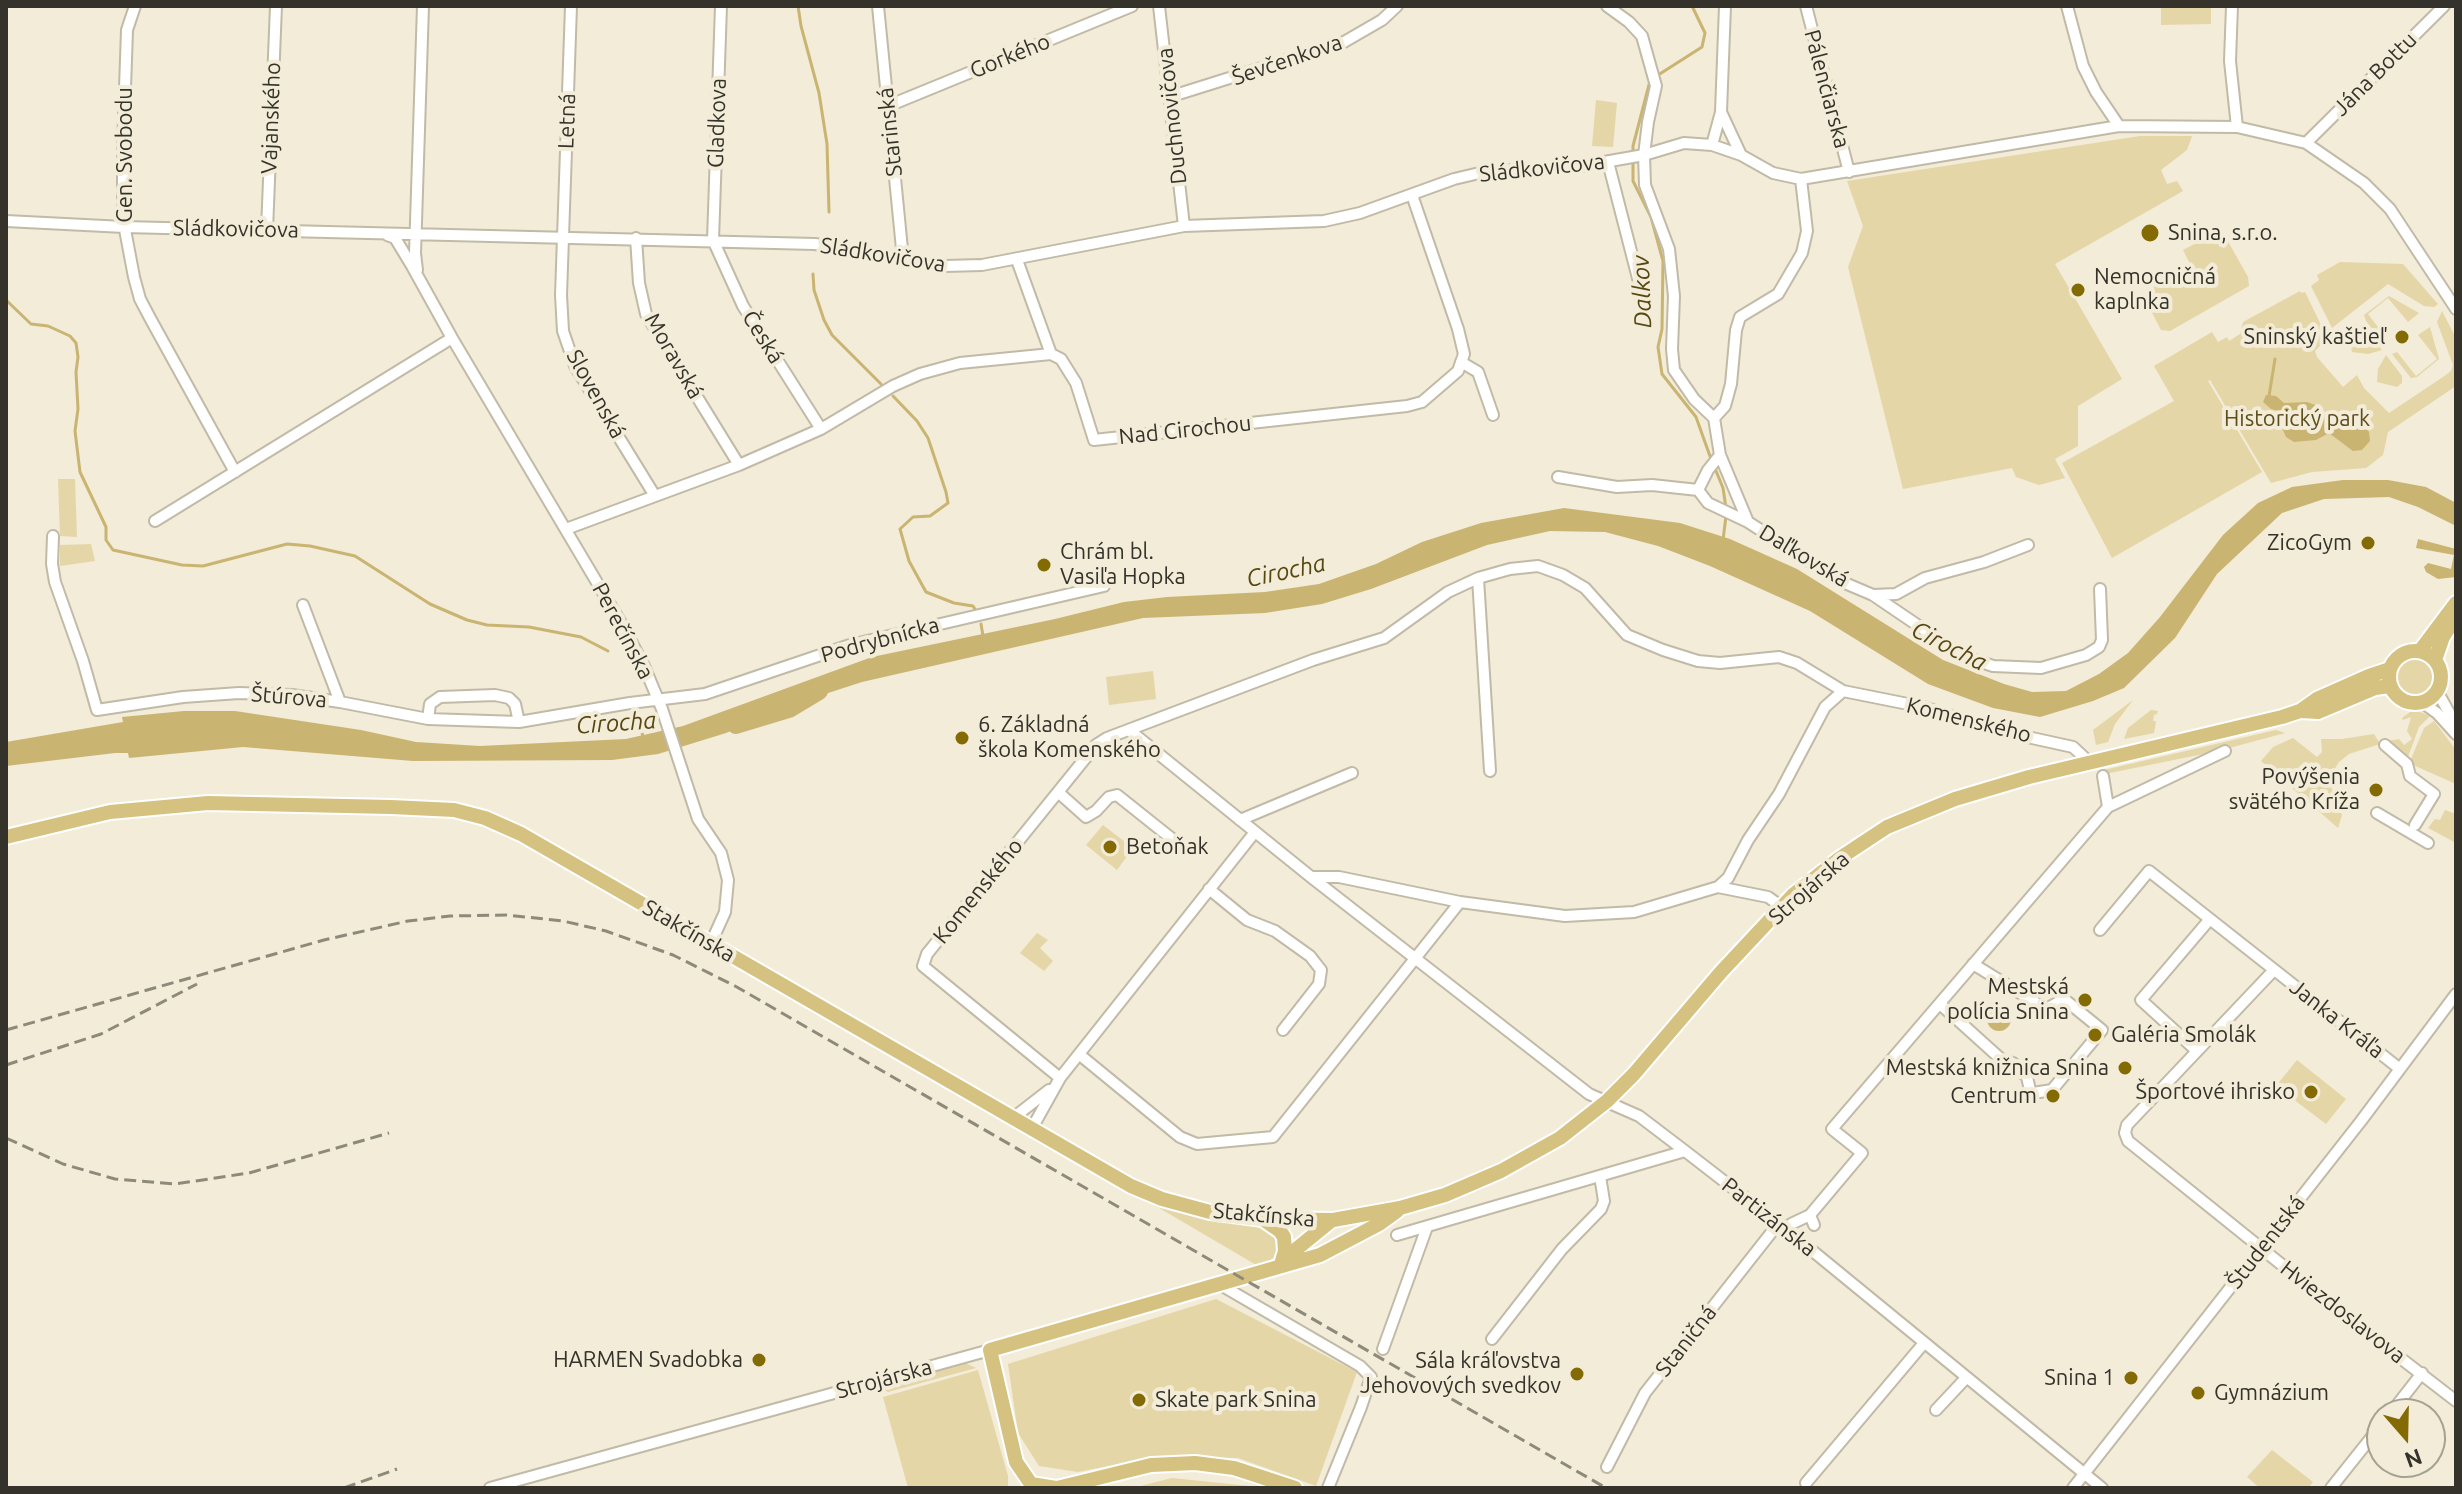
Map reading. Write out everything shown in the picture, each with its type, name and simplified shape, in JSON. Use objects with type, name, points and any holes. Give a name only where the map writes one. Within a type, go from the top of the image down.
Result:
[{"type":"main road","points":[[2420,651],[2456,603]]},
{"type":"main road","points":[[2390,669],[2390,686],[2396,696],[2406,702],[2423,703],[2437,691],[2441,678],[2435,660],[2443,637],[2456,617]]},
{"type":"main road","points":[[2300,711],[2317,699],[2390,669],[2401,654],[2420,651],[2435,660]]},
{"type":"main road","points":[[2300,711],[2318,712],[2375,688],[2390,686]]},
{"type":"main road","name":"Strojárska","points":[[1280,1264],[1333,1220],[1400,1208],[1445,1195],[1530,1156],[1560,1138],[1607,1101],[1782,907],[1840,858],[1887,827],[1993,787],[2300,711]]},
{"type":"main road","name":"Stakčínska","points":[[6,837],[83,816],[187,804],[275,803],[454,810],[485,818],[521,834],[1110,1175],[1162,1199],[1210,1212],[1263,1219],[1333,1220]]},
{"type":"main road","name":"Strojárska","points":[[990,1350],[1280,1264],[1320,1255],[1379,1224],[1400,1208]]},
{"type":"main road","points":[[1263,1219],[1284,1237],[1280,1264]]},
{"type":"main road","points":[[1330,1248],[1336,1236],[1333,1220]]},
{"type":"main road","points":[[990,1350],[1016,1462],[1031,1484],[1057,1488],[1151,1465],[1195,1463],[1234,1468],[1295,1488]]},
{"type":"street","name":"Gen. Svobodu","points":[[135,6],[126,41],[124,227],[140,299],[235,472]]},
{"type":"street","name":"Vajanského","points":[[267,230],[276,6]]},
{"type":"street","name":"Perečínska","points":[[420,284],[415,263],[423,6]]},
{"type":"street","name":"Letná","points":[[563,237],[571,6]]},
{"type":"street","name":"Gladkova","points":[[713,240],[721,6]]},
{"type":"street","name":"Starinská","points":[[878,6],[903,259]]},
{"type":"street","name":"Gorkého","points":[[888,106],[1132,6]]},
{"type":"street","name":"Duchnovičova","points":[[1159,6],[1184,226]]},
{"type":"street","name":"Ševčenkova","points":[[1169,97],[1344,42],[1382,20],[1397,6]]},
{"type":"street","points":[[1607,6],[1642,36],[1656,84],[1637,156],[1669,249],[1674,296],[1674,370],[1694,399],[1714,418],[1725,406],[1731,384],[1740,317],[1778,294],[1802,253],[1807,231],[1801,179]]},
{"type":"street","points":[[1712,145],[1721,112],[1725,6]]},
{"type":"street","name":"Pálenčiarska","points":[[1806,6],[1849,172]]},
{"type":"street","points":[[2067,6],[2083,66],[2119,126]]},
{"type":"street","points":[[2232,6],[2230,61],[2237,127]]},
{"type":"street","name":"Jána Bottu","points":[[2306,143],[2444,6]]},
{"type":"street","points":[[1721,112],[1741,155]]},
{"type":"street","name":"Sládkovičova","points":[[6,221],[382,233],[416,239],[430,234],[815,244],[945,266],[982,265],[1184,226],[1324,221],[1360,213],[1454,179],[1488,171],[1570,168],[1637,156],[1684,143],[1712,145],[1741,155],[1773,173],[1801,179],[2119,126],[2237,127],[2306,143],[2364,183],[2390,209],[2454,296],[2456,309]]},
{"type":"street","points":[[1608,162],[1641,290]]},
{"type":"street","points":[[1412,195],[1458,329],[1464,354],[1461,362],[1478,372],[1493,415]]},
{"type":"street","name":"Perečínska","points":[[382,233],[395,246],[420,284]]},
{"type":"street","name":"Perečínska","points":[[382,233],[395,238],[624,628],[660,704],[698,819],[721,853],[728,880],[725,912],[711,943]]},
{"type":"street","points":[[402,250],[408,237],[416,239]]},
{"type":"street","name":"Slovenská","points":[[563,237],[563,331],[575,366],[655,496]]},
{"type":"street","name":"Moravská","points":[[636,238],[639,283],[646,314],[739,465]]},
{"type":"street","name":"Česká","points":[[713,240],[743,306],[821,429]]},
{"type":"street","name":"Perečínska","points":[[402,250],[406,265]]},
{"type":"street","points":[[566,529],[739,465],[821,429],[893,386],[920,374],[960,363],[1051,354],[1017,260]]},
{"type":"street","points":[[155,521],[452,338]]},
{"type":"street","name":"Nad Cirochou","points":[[1051,354],[1061,359],[1076,383],[1094,440],[1407,406],[1422,402],[1458,371],[1461,362]]},
{"type":"street","name":"Daľkovská","points":[[1714,418],[1718,456],[1748,522],[1840,581],[1873,595],[1963,656],[1993,666],[2041,668],[2086,655],[2099,647],[2102,640],[2100,589]]},
{"type":"street","points":[[1698,490],[1718,456]]},
{"type":"street","points":[[1558,477],[1617,487],[1652,485],[1698,490],[1708,503],[1748,522]]},
{"type":"street","name":"Štúrova","points":[[53,536],[55,582],[97,710],[183,697],[239,693],[292,695],[428,719],[519,722],[660,704]]},
{"type":"street","name":"Daľkovská","points":[[1873,595],[1896,594],[1925,578],[1984,562],[2028,545]]},
{"type":"street","name":"Komenského","points":[[1057,1082],[923,966],[929,952],[1096,745],[1143,724],[1313,660],[1384,638],[1448,592],[1478,578],[1510,569],[1538,566],[1563,575],[1585,588],[1627,635],[1698,661],[1720,663],[1779,657],[1797,663],[1843,691],[1923,707],[1991,729],[2073,747],[2089,762]]},
{"type":"street","points":[[1478,578],[1490,771]]},
{"type":"street","name":"Podrybnícka","points":[[660,704],[713,692],[850,645],[1104,586]]},
{"type":"street","points":[[1892,610],[1896,594]]},
{"type":"street","points":[[303,605],[340,702]]},
{"type":"street","points":[[1311,877],[1339,877],[1460,902],[1565,916],[1634,912],[1718,887],[1728,878],[1748,840],[1779,794],[1825,707],[1843,691]]},
{"type":"street","points":[[2437,691],[2456,725]]},
{"type":"street","points":[[428,719],[430,704],[440,697],[495,695],[509,698],[515,704],[519,722]]},
{"type":"street","points":[[2423,703],[2456,734]]},
{"type":"street","points":[[1139,738],[1143,724]]},
{"type":"street","points":[[1129,730],[1589,1094],[1607,1101]]},
{"type":"street","points":[[2385,745],[2407,764],[2410,776],[2434,794],[2415,825]]},
{"type":"street","points":[[1791,1224],[1812,1220],[1862,1153],[1832,1129],[2108,807],[2225,751]]},
{"type":"street","points":[[1240,820],[1352,773]]},
{"type":"street","points":[[2103,776],[2108,807]]},
{"type":"street","points":[[1058,792],[1086,817],[1109,797],[1117,795],[1176,842]]},
{"type":"street","points":[[2377,813],[2428,843]]},
{"type":"street","points":[[1013,1118],[1057,1082],[1080,1055],[1255,832]]},
{"type":"street","name":"Janka Kráľa","points":[[2100,930],[2149,871],[2400,1069]]},
{"type":"street","points":[[1718,887],[1768,897],[1782,907]]},
{"type":"street","points":[[1209,889],[1247,920],[1275,931],[1310,956],[1321,970],[1319,984],[1283,1030]]},
{"type":"street","points":[[1080,1055],[1180,1137],[1197,1144],[1273,1137],[1460,902]]},
{"type":"street","points":[[2197,1051],[2141,1000],[2210,919]]},
{"type":"street","points":[[1940,1004],[2002,1060],[2013,1063],[2027,1077],[2028,1092],[2052,1090],[2102,1030],[2064,999],[2046,1009],[1973,964]]},
{"type":"street","name":"Janka Kráľa","points":[[2127,1125],[2274,970]]},
{"type":"street","name":"Študentská","points":[[2073,1488],[2456,994]]},
{"type":"street","points":[[1031,1130],[1057,1082]]},
{"type":"street","name":"Partizánska","points":[[1607,1101],[1639,1116],[1685,1151],[2102,1488]]},
{"type":"street","name":"Hviezdoslavova","points":[[2127,1125],[2125,1133],[2135,1148],[2456,1401]]},
{"type":"street","points":[[1397,1235],[1685,1151]]},
{"type":"street","points":[[1492,1339],[1562,1249],[1601,1209],[1604,1201],[1600,1176]]},
{"type":"street","name":"Staničná","points":[[1607,1467],[1645,1393],[1778,1224]]},
{"type":"street","points":[[1383,1349],[1427,1227]]},
{"type":"street","points":[[1219,1284],[1360,1366],[1371,1377],[1328,1488]]},
{"type":"street","points":[[1806,1483],[1924,1343]]},
{"type":"street","name":"Strojárska","points":[[490,1488],[990,1350]]},
{"type":"street","points":[[2402,1398],[2422,1373]]},
{"type":"street","points":[[1936,1410],[1966,1378]]},
{"type":"street","points":[[2331,1488],[2366,1444]]},
{"type":"green space","points":[[2161,6],[2211,6],[2211,24],[2161,25]]},
{"type":"green space","points":[[1596,100],[1617,103],[1613,147],[1592,146]]},
{"type":"green space","points":[[2140,136],[2192,136],[2187,150],[2161,170],[2167,184],[2177,181],[2183,191],[2055,264],[2122,379],[2078,406],[2078,446],[2055,459],[2065,478],[2039,485],[2016,477],[2012,468],[1903,489],[1848,267],[1863,226],[1847,181]]},
{"type":"green space","points":[[2221,229],[2248,277],[2249,286],[2170,331],[2161,330],[2144,297],[2164,280],[2167,285],[2193,270],[2183,250],[2212,235],[2210,230]]},
{"type":"green space","points":[[2340,262],[2403,264],[2438,304],[2434,307],[2424,306],[2388,284],[2332,328],[2311,286],[2319,280],[2317,275]]},
{"type":"green space","name":"Historický park","points":[[2300,291],[2305,292],[2327,339],[2315,351],[2317,357],[2343,387],[2357,375],[2364,388],[2389,413],[2451,371],[2453,365],[2437,322],[2442,311],[2456,338],[2456,386],[2388,432],[2383,455],[2366,468],[2312,472],[2271,483],[2208,381],[2262,472],[2112,558],[2062,463],[2174,401],[2154,366],[2212,332],[2218,342],[2227,337],[2229,341],[2240,334],[2243,322]]},
{"type":"green space","points":[[2389,296],[2419,313],[2408,322],[2388,298],[2368,314],[2387,339],[2384,344],[2364,315]]},
{"type":"green space","points":[[2356,324],[2363,326],[2382,350],[2368,354],[2352,352],[2348,331]]},
{"type":"green space","points":[[2430,327],[2439,359],[2417,377],[2411,378],[2392,354],[2397,352],[2416,376],[2437,359],[2418,335]]},
{"type":"green space","points":[[2386,355],[2402,376],[2402,383],[2397,387],[2377,382],[2378,369]]},
{"type":"green space","points":[[58,479],[75,479],[77,537],[60,536]]},
{"type":"green space","points":[[91,544],[95,561],[60,566],[60,545]]},
{"type":"green space","points":[[2414,659],[2427,665],[2433,678],[2427,691],[2414,697],[2401,691],[2395,678],[2401,665]]},
{"type":"green space","points":[[1153,671],[1156,699],[1109,705],[1106,677]]},
{"type":"green space","points":[[2133,700],[2115,724],[2108,742],[2096,745],[2093,730]]},
{"type":"green space","points":[[2151,710],[2158,711],[2154,715],[2154,733],[2124,739],[2128,728]]},
{"type":"green space","points":[[2410,712],[2430,716],[2419,727],[2408,757],[2392,749],[2388,741],[2399,739],[2404,745],[2412,739],[2407,731],[2411,717],[2402,718]]},
{"type":"green space","points":[[2434,721],[2456,750],[2456,784],[2413,765],[2411,759],[2424,728]]},
{"type":"green space","points":[[2276,730],[2285,733],[2218,751],[2105,774],[2104,770]]},
{"type":"green space","points":[[2374,734],[2380,744],[2349,754],[2334,770],[2330,784],[2342,815],[2338,828],[2261,761],[2273,747],[2293,738],[2317,757],[2322,752],[2321,739]]},
{"type":"green space","points":[[2445,810],[2456,814],[2456,843],[2428,828],[2435,819],[2440,820]]},
{"type":"green space","name":"Betoňak","points":[[1103,825],[1133,848],[1117,870],[1086,845]]},
{"type":"green space","points":[[1037,933],[1048,940],[1040,948],[1053,961],[1044,971],[1020,953]]},
{"type":"green space","name":"Športové ihrisko","points":[[2297,1060],[2346,1099],[2326,1124],[2276,1086]]},
{"type":"green space","points":[[1149,1202],[1266,1229],[1277,1240],[1276,1255],[1258,1266]]},
{"type":"green space","points":[[1216,1299],[1357,1372],[1316,1486],[1238,1458],[1155,1457],[1078,1472],[1039,1466],[1018,1433],[1008,1364]]},
{"type":"green space","points":[[963,1362],[976,1368],[888,1392],[884,1390],[885,1386],[895,1381]]},
{"type":"green space","points":[[978,1370],[1008,1476],[1008,1488],[908,1488],[883,1397]]},
{"type":"green space","points":[[2272,1450],[2313,1482],[2308,1488],[2260,1488],[2247,1477]]},
{"type":"green space","points":[[1172,1478],[1259,1487],[1261,1488],[1133,1488]]},
{"type":"shaded area","points":[[2266,395],[2276,396],[2284,403],[2307,402],[2318,406],[2331,421],[2348,415],[2358,418],[2369,432],[2370,441],[2362,450],[2353,451],[2329,433],[2316,440],[2294,442],[2286,437],[2279,421],[2279,411],[2263,402]]},
{"type":"shaded area","points":[[2343,480],[2388,480],[2426,487],[2456,503],[2456,526],[2389,497],[2324,499],[2282,513],[2217,574],[2175,638],[2124,688],[2040,717],[1993,708],[1928,684],[1810,611],[1658,546],[1605,532],[1550,531],[1487,545],[1322,604],[1265,613],[1143,618],[862,682],[779,709],[726,733],[658,754],[612,760],[413,761],[243,747],[129,758],[128,753],[115,753],[6,766],[6,742],[123,722],[122,717],[184,711],[235,711],[361,730],[416,742],[480,746],[626,739],[683,726],[872,657],[1124,602],[1265,592],[1319,584],[1376,564],[1422,542],[1481,523],[1564,508],[1680,523],[1730,539],[1797,569],[1943,660],[2032,692],[2066,691],[2099,674],[2128,653],[2223,535],[2258,503],[2292,487]]},
{"type":"shaded area","points":[[2418,539],[2456,549],[2456,577],[2438,579],[2426,572],[2424,567],[2428,563],[2451,569],[2454,555],[2416,548]]},
{"type":"shaded area","points":[[1999,1007],[2007,1011],[2011,1019],[2007,1027],[1999,1031],[1991,1027],[1987,1019],[1991,1011]]},
{"type":"waterway","points":[[798,6],[819,93],[827,144],[829,212]]},
{"type":"waterway","name":"Dalkov","points":[[1655,77],[1702,47],[1705,33],[1692,6]]},
{"type":"waterway","name":"Dalkov","points":[[1650,81],[1633,146],[1633,181],[1651,217],[1663,261],[1662,329],[1658,347],[1662,374],[1696,417],[1711,459]]},
{"type":"waterway","points":[[813,274],[814,290],[832,335],[881,384]]},
{"type":"waterway","points":[[6,300],[31,324],[48,326],[70,336],[76,343],[78,409],[75,431],[80,472],[106,527],[106,540],[113,550],[182,565],[203,566],[287,544],[310,546],[355,556],[430,604],[467,620],[581,637],[608,651]]},
{"type":"waterway","points":[[2269,396],[2275,359]]},
{"type":"waterway","points":[[893,396],[917,421],[928,438],[948,503],[930,516],[913,517],[900,529],[909,561],[926,592],[954,603],[973,606],[978,614]]},
{"type":"waterway","name":"Dalkov","points":[[1714,466],[1723,488],[1726,508]]},
{"type":"waterway","name":"Dalkov","points":[[1723,540],[1726,516]]},
{"type":"waterway","points":[[981,624],[983,636]]},
{"type":"waterway","name":"Cirocha","points":[[736,725],[789,709],[819,691]]},
{"type":"waterway","points":[[637,720],[643,736]]},
{"type":"railway","points":[[6,1030],[324,940],[408,921],[450,916],[507,915],[563,921],[606,931],[673,955],[735,986],[1606,1488]]},
{"type":"railway","points":[[6,1065],[101,1034],[197,984]]},
{"type":"railway","points":[[6,1138],[63,1164],[115,1179],[175,1184],[249,1173],[389,1133]]},
{"type":"railway","points":[[344,1488],[397,1469]]},
{"type":"place","name":"Snina, s.r.o.","points":[[2150,233]]},
{"type":"place","name":"Nemocničná kaplnka","points":[[2078,290]]},
{"type":"place","name":"Sninský kaštieľ","points":[[2402,337]]},
{"type":"place","name":"ZicoGym","points":[[2368,543]]},
{"type":"place","name":"Chrám bl. Vasiľa Hopka","points":[[1044,565]]},
{"type":"place","name":"6. Základná škola Komenského","points":[[962,738]]},
{"type":"place","name":"Povýšenia svätého Kríža","points":[[2376,790]]},
{"type":"place","name":"Betoňak","points":[[1110,847]]},
{"type":"place","name":"Mestská polícia Snina","points":[[2085,1000]]},
{"type":"place","name":"Galéria Smolák","points":[[2095,1035]]},
{"type":"place","name":"Mestská knižnica Snina","points":[[2125,1068]]},
{"type":"place","name":"Športové ihrisko","points":[[2311,1092]]},
{"type":"place","name":"Centrum","points":[[2053,1096]]},
{"type":"place","name":"HARMEN Svadobka","points":[[759,1360]]},
{"type":"place","name":"Sála kráľovstva Jehovových svedkov","points":[[1577,1374]]},
{"type":"place","name":"Snina 1","points":[[2131,1378]]},
{"type":"place","name":"Gymnázium","points":[[2198,1393]]},
{"type":"place","name":"Skate park Snina","points":[[1139,1400]]}]
